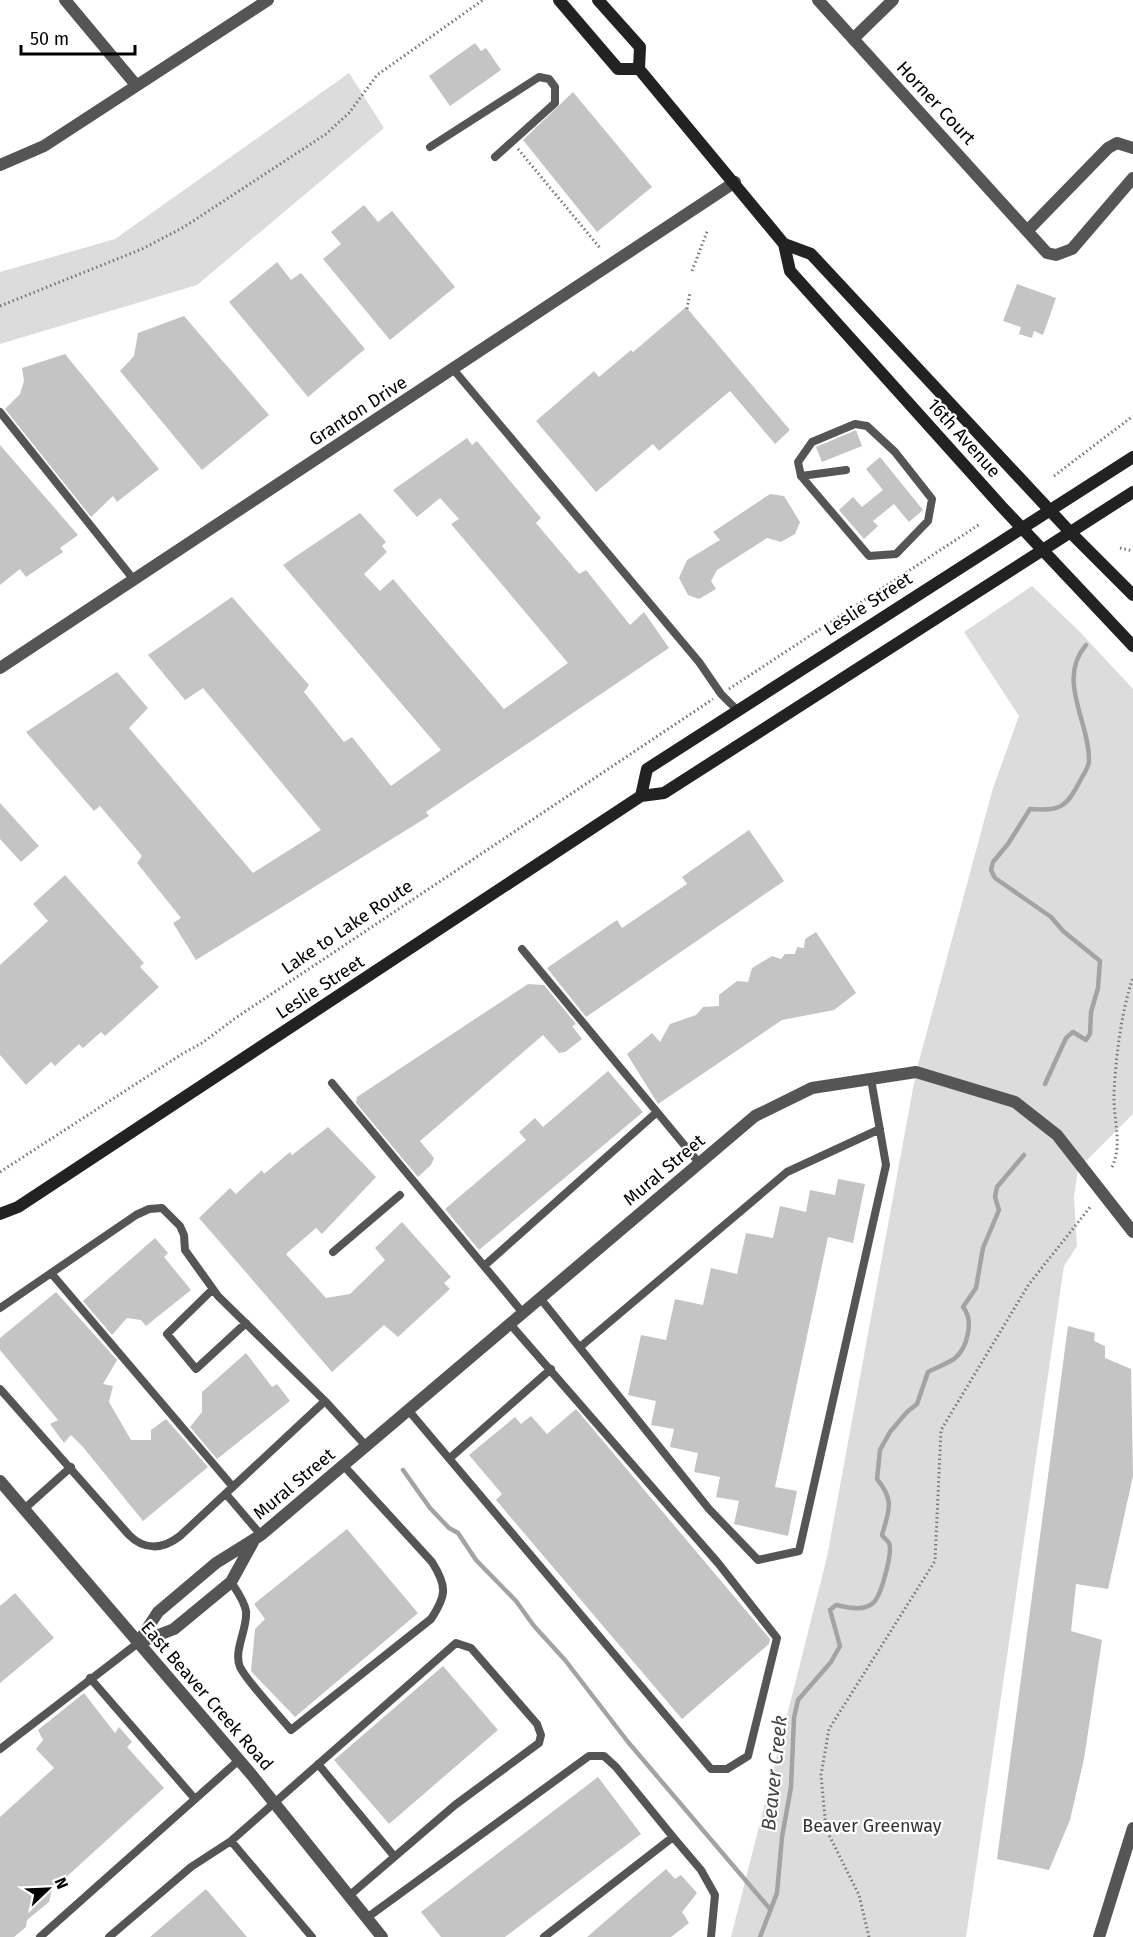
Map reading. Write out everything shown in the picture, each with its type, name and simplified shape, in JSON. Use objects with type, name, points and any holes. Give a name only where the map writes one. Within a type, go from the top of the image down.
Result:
[{"type":"main road","points":[[559,0],[618,69],[639,69],[640,47],[598,0]]},
{"type":"main road","name":"16th Avenue","points":[[639,69],[735,182],[784,244],[790,271],[1022,528],[1133,646]]},
{"type":"main road","name":"16th Avenue","points":[[784,244],[811,254],[1070,532],[1133,596]]},
{"type":"main road","name":"Leslie Street","points":[[641,796],[647,769],[1133,457]]},
{"type":"main road","name":"Leslie Street","points":[[0,1214],[18,1207],[641,796],[664,793],[1133,492]]},
{"type":"main road","name":"Leslie Street","points":[[0,1226],[18,1207]]},
{"type":"street","points":[[66,0],[136,85]]},
{"type":"street","points":[[0,165],[44,146],[268,0]]},
{"type":"street","name":"Horner Court","points":[[818,0],[1047,253],[1056,255],[1072,249],[1133,178]]},
{"type":"street","points":[[853,39],[893,0]]},
{"type":"street","points":[[1028,230],[1108,148],[1117,143],[1133,148]]},
{"type":"street","name":"Granton Drive","points":[[0,668],[735,182]]},
{"type":"street","name":"Mural Street","points":[[138,1643],[158,1612],[216,1563],[257,1538],[367,1447],[755,1116],[812,1088],[916,1072],[1016,1102],[1056,1135],[1133,1232]]},
{"type":"street","name":"East Beaver Creek Road","points":[[0,1481],[275,1802],[382,1937]]},
{"type":"street","name":"Mural Street","points":[[138,1643],[174,1629],[231,1582],[257,1538]]},
{"type":"street","points":[[1099,1937],[1133,1828]]},
{"type":"lane","points":[[430,147],[539,77],[549,79],[555,87],[555,103],[495,157]]},
{"type":"lane","points":[[453,369],[699,662],[721,694],[736,710]]},
{"type":"lane","points":[[0,412],[134,580]]},
{"type":"lane","points":[[855,424],[867,426],[895,452],[932,499],[928,521],[896,554],[868,556],[801,476],[798,462],[812,442],[855,424]]},
{"type":"lane","points":[[801,476],[846,470]]},
{"type":"lane","points":[[522,949],[700,1164]]},
{"type":"lane","points":[[540,1298],[708,1509],[758,1560],[800,1551],[886,1165],[871,1079]]},
{"type":"lane","points":[[332,1083],[523,1313]]},
{"type":"lane","points":[[484,1266],[657,1113]]},
{"type":"lane","points":[[580,1347],[787,1172],[880,1129]]},
{"type":"lane","points":[[333,1252],[400,1195]]},
{"type":"lane","points":[[0,1308],[136,1215],[149,1209],[162,1208],[180,1226],[184,1235],[185,1250],[213,1289],[325,1401],[367,1447]]},
{"type":"lane","points":[[51,1273],[232,1487]]},
{"type":"lane","points":[[213,1289],[167,1334],[196,1369],[246,1323]]},
{"type":"lane","points":[[409,1411],[711,1768],[727,1769],[748,1756],[777,1638],[718,1563],[510,1324]]},
{"type":"lane","points":[[450,1458],[550,1369]]},
{"type":"lane","points":[[0,1389],[129,1535],[139,1545],[148,1548],[176,1540],[325,1401]]},
{"type":"lane","points":[[231,1582],[241,1597],[246,1612],[239,1652],[240,1666],[291,1730],[430,1619],[440,1606],[445,1587],[440,1575],[432,1562],[344,1466]]},
{"type":"lane","points":[[23,1510],[71,1467]]},
{"type":"lane","points":[[226,1494],[257,1538]]},
{"type":"lane","points":[[0,1749],[138,1643]]},
{"type":"lane","points":[[109,1937],[191,1866],[231,1841],[456,1643],[471,1648],[537,1724],[541,1734],[535,1748],[456,1805],[350,1895]]},
{"type":"lane","points":[[90,1678],[195,1799]]},
{"type":"lane","points":[[368,1917],[589,1756],[604,1756],[616,1767],[701,1870],[715,1894],[711,1937]]},
{"type":"lane","points":[[40,1937],[239,1760]]},
{"type":"lane","points":[[318,1764],[394,1856]]},
{"type":"lane","points":[[544,1937],[672,1837]]},
{"type":"lane","points":[[231,1841],[312,1937]]},
{"type":"path","points":[[0,306],[142,249],[184,227],[326,134],[349,113],[377,75],[483,0]]},
{"type":"path","points":[[515,146],[600,248]]},
{"type":"path","points":[[692,271],[708,229]]},
{"type":"path","points":[[687,309],[690,292]]},
{"type":"path","points":[[1054,476],[1133,416]]},
{"type":"path","points":[[731,687],[980,524]]},
{"type":"path","points":[[1120,548],[1133,551]]},
{"type":"path","name":"Lake to Lake Route","points":[[0,1172],[202,1043],[237,1017],[708,703]]},
{"type":"path","points":[[1112,1167],[1118,1154],[1114,1095],[1125,1003],[1133,977]]},
{"type":"path","points":[[869,1937],[859,1895],[826,1829],[821,1775],[829,1729],[935,1561],[941,1430],[1029,1284],[1091,1206]]},
{"type":"green space","points":[[349,73],[384,128],[197,285],[0,344],[0,272],[115,239]]},
{"type":"green space","name":"Beaver Greenway","points":[[1032,586],[1079,631],[1133,689],[1133,1114],[1078,1169],[1074,1197],[1077,1246],[1064,1266],[966,1937],[731,1937],[827,1557],[916,1072],[993,788],[1019,716],[964,632]]},
{"type":"building","points":[[475,43],[481,51],[486,48],[501,70],[450,106],[429,76]]},
{"type":"building","points":[[573,92],[652,187],[597,232],[523,140]]},
{"type":"building","points":[[364,205],[378,222],[392,211],[455,287],[390,340],[323,259],[341,244],[331,232]]},
{"type":"building","points":[[277,262],[291,280],[301,273],[365,349],[308,397],[229,302]]},
{"type":"building","points":[[1017,284],[1056,298],[1043,335],[1034,331],[1032,338],[1019,334],[1021,327],[1003,321]]},
{"type":"building","points":[[686,307],[790,430],[775,444],[730,391],[659,451],[653,444],[596,492],[536,421],[594,371],[599,377],[631,350],[633,352]]},
{"type":"building","points":[[184,316],[269,415],[202,470],[120,371],[134,356],[138,333]]},
{"type":"building","points":[[65,354],[159,469],[117,502],[113,496],[91,517],[5,409],[20,394],[24,381],[22,368]]},
{"type":"building","points":[[856,430],[862,446],[822,462],[816,447]]},
{"type":"building","points":[[467,438],[472,445],[477,441],[541,518],[536,523],[579,574],[586,570],[630,625],[644,612],[669,648],[426,812],[429,816],[196,960],[173,923],[181,918],[137,863],[142,856],[100,806],[94,811],[26,732],[117,672],[148,708],[129,728],[253,873],[321,830],[203,688],[185,700],[148,655],[232,597],[309,685],[304,692],[344,742],[352,737],[391,786],[441,750],[283,565],[360,513],[386,542],[382,546],[387,552],[364,574],[380,591],[393,579],[504,709],[568,663],[451,524],[459,519],[440,498],[417,517],[393,490]]},
{"type":"building","points":[[0,445],[78,535],[60,548],[63,552],[26,577],[20,569],[0,585]]},
{"type":"building","points":[[880,457],[923,510],[909,522],[894,504],[873,521],[878,526],[864,539],[839,510],[853,497],[862,507],[883,490],[866,469]]},
{"type":"building","points":[[770,494],[784,496],[800,522],[795,534],[781,542],[767,538],[717,570],[711,581],[716,589],[699,599],[688,595],[679,578],[687,560],[720,540],[713,532]]},
{"type":"building","points":[[0,803],[39,846],[21,862],[0,839]]},
{"type":"building","points":[[749,830],[784,881],[586,1017],[547,968],[617,920],[622,928],[687,884],[682,877]]},
{"type":"building","points":[[65,875],[144,963],[140,967],[159,987],[105,1036],[101,1032],[83,1048],[79,1044],[55,1066],[51,1062],[26,1085],[0,1055],[0,965],[48,921],[33,904]]},
{"type":"building","points":[[816,932],[856,993],[834,1010],[782,1020],[658,1104],[627,1054],[652,1033],[660,1042],[670,1024],[696,1015],[703,1007],[719,1006],[719,995],[737,981],[748,982],[752,968],[772,956],[781,959],[785,954],[795,954],[797,947],[804,948],[805,939]]},
{"type":"building","points":[[528,984],[544,985],[576,1024],[572,1026],[582,1039],[565,1052],[559,1053],[543,1035],[420,1141],[434,1158],[431,1165],[418,1177],[356,1103],[357,1097]]},
{"type":"building","points":[[608,1071],[643,1112],[479,1250],[445,1209],[526,1140],[519,1132],[535,1118],[543,1127]]},
{"type":"building","points":[[328,1127],[376,1177],[322,1234],[316,1228],[286,1254],[326,1298],[350,1294],[385,1260],[375,1248],[402,1222],[451,1277],[444,1283],[450,1289],[398,1337],[384,1325],[332,1372],[199,1218],[230,1188],[236,1194],[262,1170],[264,1174],[290,1152],[292,1155]]},
{"type":"building","points":[[838,1179],[865,1184],[853,1243],[828,1237],[775,1487],[797,1491],[788,1536],[734,1524],[739,1501],[716,1497],[720,1477],[694,1472],[698,1453],[670,1447],[674,1429],[651,1425],[656,1401],[628,1395],[641,1335],[666,1340],[675,1299],[703,1305],[711,1268],[737,1274],[746,1233],[773,1238],[780,1206],[806,1212],[810,1190],[835,1195]]},
{"type":"building","points":[[155,1238],[168,1253],[164,1257],[191,1290],[146,1326],[141,1320],[127,1318],[112,1335],[83,1301]]},
{"type":"building","points":[[56,1292],[117,1360],[103,1384],[113,1386],[109,1402],[131,1440],[151,1440],[151,1430],[166,1419],[208,1467],[143,1521],[71,1435],[64,1443],[50,1424],[58,1420],[0,1350],[0,1338]]},
{"type":"building","points":[[1068,1326],[1095,1333],[1094,1341],[1105,1346],[1105,1358],[1131,1369],[1133,1476],[1108,1589],[1076,1584],[1071,1631],[1102,1640],[1084,1759],[1070,1820],[1049,1870],[997,1859]]},
{"type":"building","points":[[246,1353],[272,1387],[277,1384],[290,1401],[217,1459],[190,1427],[202,1412],[202,1392]]},
{"type":"building","points":[[576,1409],[770,1639],[769,1644],[682,1719],[496,1500],[502,1494],[469,1455],[515,1417],[521,1424],[531,1416],[547,1434]]},
{"type":"building","points":[[347,1529],[418,1613],[295,1717],[251,1671],[255,1629],[265,1619],[254,1604]]},
{"type":"building","points":[[15,1593],[54,1638],[0,1683],[0,1606]]},
{"type":"building","points":[[443,1666],[498,1730],[389,1824],[334,1760]]},
{"type":"building","points":[[84,1693],[115,1733],[119,1727],[132,1742],[127,1747],[164,1788],[52,1890],[49,1902],[27,1920],[26,1927],[14,1937],[0,1937],[0,1817],[54,1768],[36,1749],[43,1740],[38,1730]]},
{"type":"building","points":[[598,1777],[641,1834],[505,1937],[441,1937],[421,1912]]},
{"type":"building","points":[[666,1869],[675,1879],[681,1875],[697,1893],[682,1912],[689,1923],[671,1937],[587,1937]]},
{"type":"building","points":[[206,1889],[247,1937],[150,1937]]},
{"type":"waterway","name":"Beaver Creek","points":[[1045,1084],[1066,1038],[1073,1032],[1086,1040],[1090,1034],[1091,1012],[1098,988],[1100,961],[1063,931],[1051,917],[995,878],[991,870],[993,862],[1008,844],[1030,809],[1061,806],[1075,790],[1087,768],[1088,746],[1074,687],[1074,672],[1078,658],[1086,645]]},
{"type":"waterway","name":"Beaver Creek","points":[[760,1937],[777,1893],[782,1837],[791,1787],[794,1718],[798,1700],[831,1662],[840,1646],[830,1610],[836,1605],[855,1608],[869,1606],[876,1599],[886,1574],[890,1548],[882,1535],[889,1506],[883,1487],[877,1479],[880,1450],[890,1432],[917,1404],[928,1372],[954,1359],[963,1348],[969,1326],[963,1307],[976,1288],[983,1248],[999,1210],[995,1197],[997,1187],[1024,1155]]},
{"type":"waterway","points":[[403,1470],[430,1508],[449,1528],[458,1533],[476,1560],[516,1601],[628,1742],[770,1909]]}]
